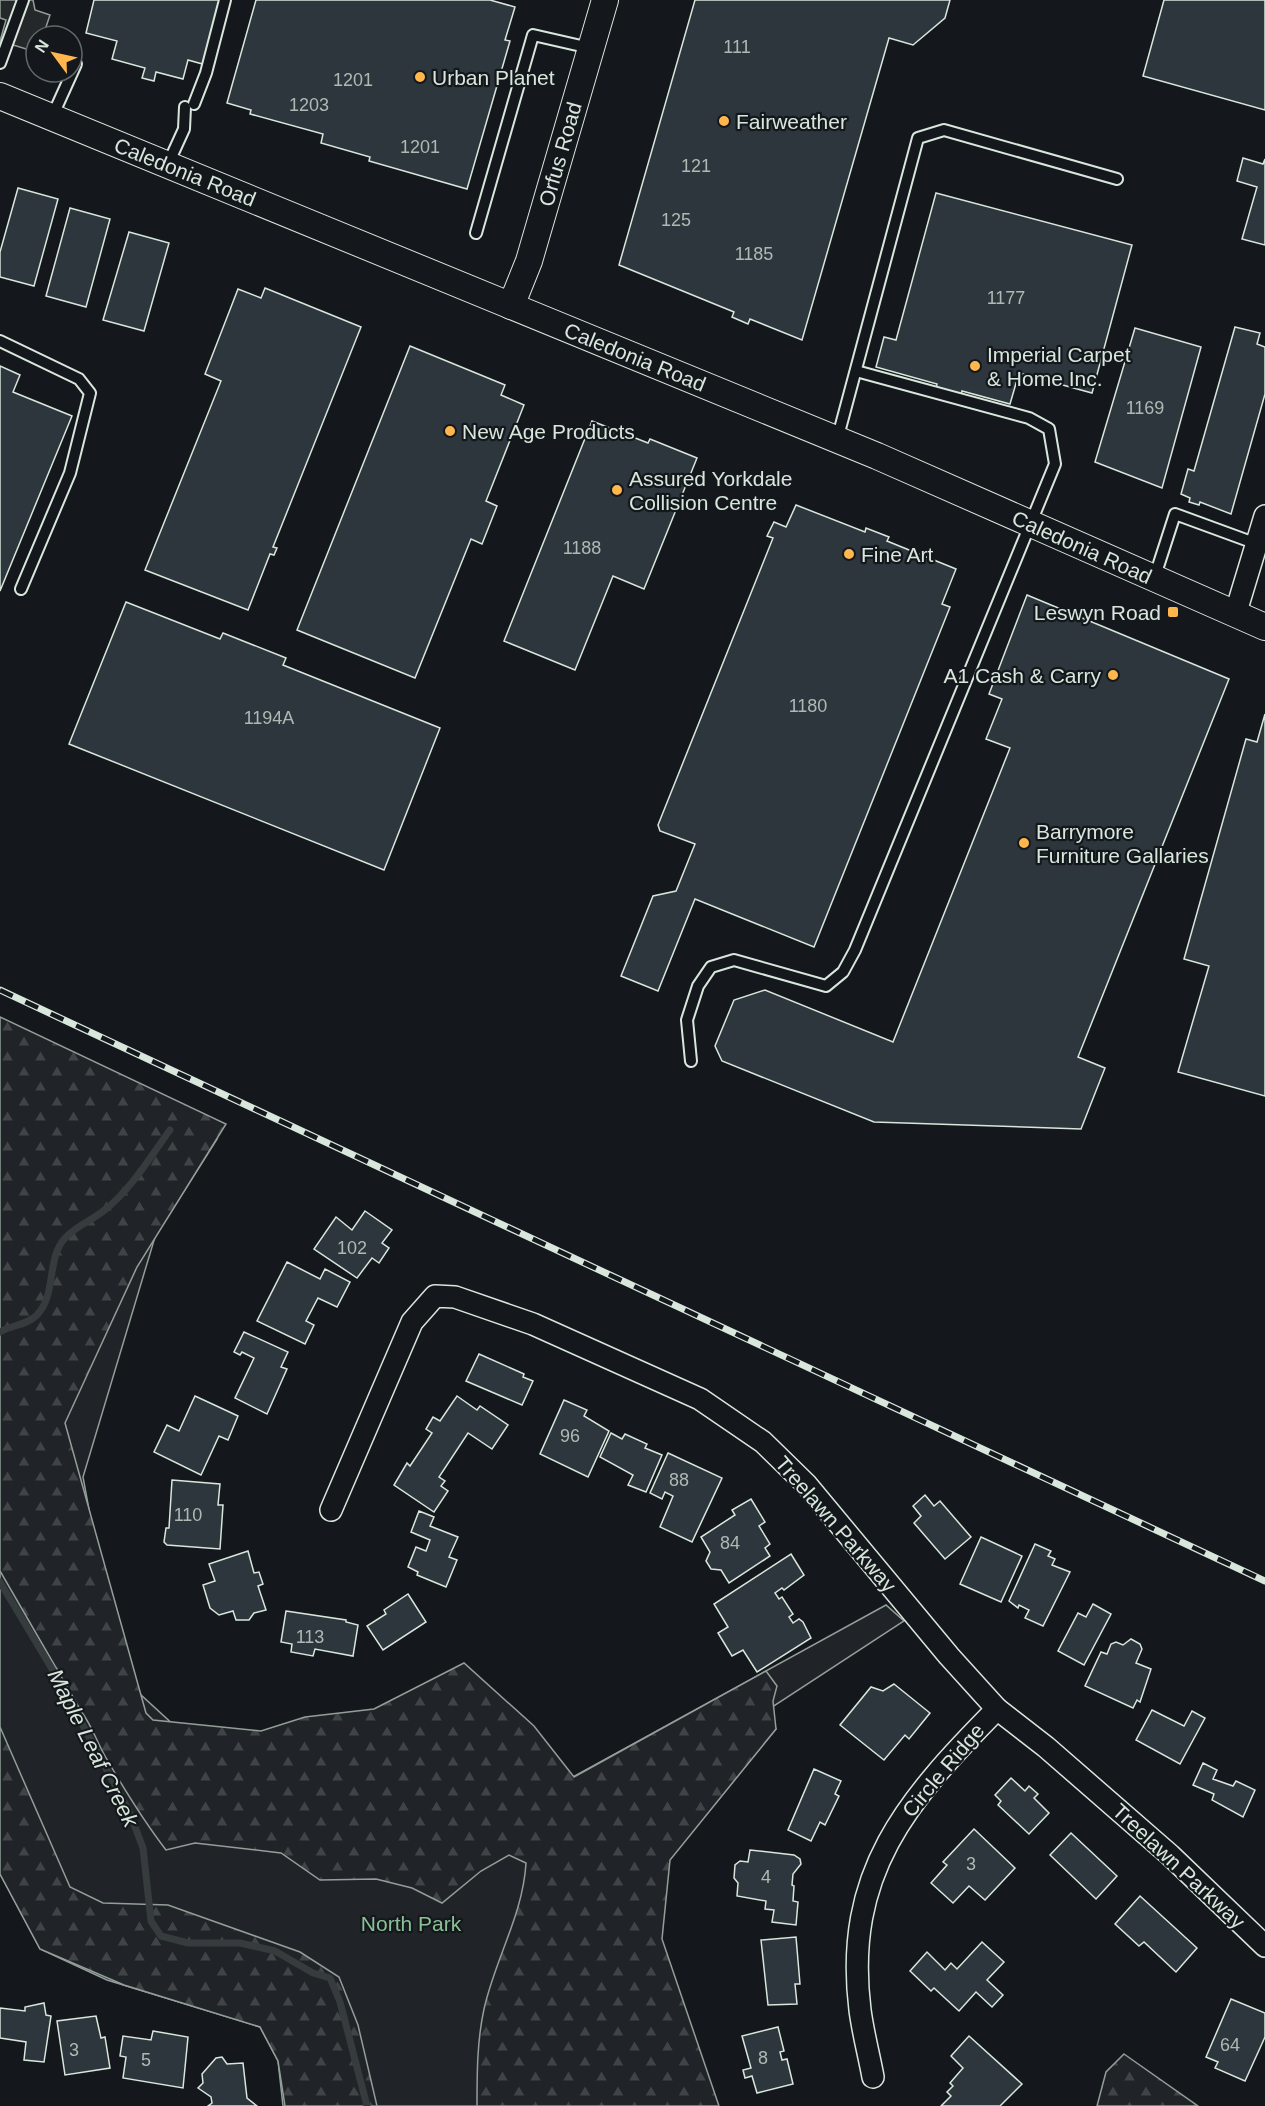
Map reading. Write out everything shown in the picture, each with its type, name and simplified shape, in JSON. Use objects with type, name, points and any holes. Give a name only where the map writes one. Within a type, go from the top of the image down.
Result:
[{"type":"street","name":"Orfus Road","points":[[511,306],[529,261],[590,48],[601,1]]},
{"type":"street","name":"Caledonia Road","points":[[0,96],[837,440],[1265,627]]},
{"type":"street","points":[[1235,615],[1265,516]]},
{"type":"street","name":"Treelawn Parkway","points":[[331,1510],[412,1323],[435,1296],[455,1297],[532,1324],[700,1399],[763,1442],[806,1484],[949,1656],[997,1709],[1046,1747],[1170,1855],[1265,1946]]},
{"type":"street","name":"Circle Ridge","points":[[873,2078],[860,2010],[857,1958],[872,1875],[889,1837],[922,1788],[997,1709]]},
{"type":"lane","points":[[0,63],[23,0]]},
{"type":"lane","points":[[168,165],[184,129],[189,105],[206,73],[225,0]]},
{"type":"lane","points":[[476,233],[533,35],[590,48]]},
{"type":"lane","points":[[52,118],[67,84]]},
{"type":"lane","points":[[837,440],[918,138],[944,130],[1117,179]]},
{"type":"lane","points":[[0,341],[79,379],[90,393],[70,473],[21,589]]},
{"type":"lane","points":[[691,1061],[687,1020],[698,986],[711,967],[734,960],[826,986],[843,972],[855,950],[1032,525],[1055,464],[1049,429],[1029,418],[856,371]]},
{"type":"lane","points":[[1154,579],[1175,514],[1257,544]]},
{"type":"green space","name":"North Park","points":[[0,1017],[226,1124],[137,1267],[65,1423],[146,1713],[153,1720],[261,1731],[305,1717],[374,1709],[464,1663],[534,1726],[574,1777],[766,1671],[777,1686],[773,1701],[776,1729],[670,1860],[662,1939],[719,2106],[477,2106],[477,2070],[484,2009],[520,1901],[526,1863],[509,1855],[481,1871],[442,1903],[412,1888],[376,1879],[320,1880],[281,1853],[195,1843],[166,1850],[142,1816],[105,1756],[88,1722],[0,1571]]},
{"type":"green space","name":"North Park","points":[[0,1037],[217,1139],[155,1237],[83,1477],[100,1569],[140,1694],[200,1749],[573,1777],[886,1605],[904,1621],[769,1709],[776,1729],[626,1913],[689,2106],[283,2106],[278,2061],[260,2027],[107,1980],[40,1949],[0,1874]]},
{"type":"green space","points":[[0,1727],[70,1887],[103,1903],[168,1905],[300,1952],[339,1977],[358,2025],[377,2106],[285,2106],[278,2061],[260,2027],[124,1985],[40,1949],[0,1874]]},
{"type":"green space","points":[[1124,2054],[1198,2106],[1097,2106],[1106,2072]]},
{"type":"shaded area","points":[[0,0],[33,0],[35,10],[50,15],[47,24],[24,24],[24,48],[0,41],[6,20],[0,18]]},
{"type":"building","points":[[94,0],[223,0],[206,65],[188,60],[183,79],[156,72],[154,81],[142,78],[145,68],[112,59],[117,41],[86,33]]},
{"type":"building","points":[[256,0],[490,0],[515,7],[505,40],[510,41],[467,189],[369,161],[370,157],[321,143],[323,134],[250,114],[251,110],[227,103]]},
{"type":"building","points":[[695,0],[950,0],[945,18],[913,45],[889,38],[802,340],[750,319],[748,324],[732,317],[734,312],[619,265]]},
{"type":"building","points":[[1164,0],[1265,0],[1265,110],[1143,76]]},
{"type":"building","points":[[1243,158],[1263,164],[1265,159],[1265,245],[1242,239],[1257,187],[1237,181]]},
{"type":"building","points":[[18,188],[58,199],[34,286],[0,277],[0,252]]},
{"type":"building","points":[[936,193],[1132,245],[1092,393],[1019,373],[1010,404],[962,391],[961,395],[936,388],[937,384],[876,367],[884,337],[896,340]]},
{"type":"building","points":[[70,208],[110,219],[86,307],[46,296]]},
{"type":"building","points":[[129,232],[169,243],[144,331],[103,320]]},
{"type":"building","points":[[265,288],[361,327],[273,547],[277,548],[274,555],[270,554],[248,610],[145,570],[221,381],[205,374],[238,289],[261,298]]},
{"type":"building","points":[[1235,327],[1260,333],[1257,344],[1265,347],[1265,394],[1231,514],[1200,502],[1199,505],[1189,502],[1190,498],[1181,494],[1188,469],[1194,471]]},
{"type":"building","points":[[1135,328],[1201,347],[1162,488],[1095,462]]},
{"type":"building","points":[[410,346],[505,385],[501,395],[524,405],[486,501],[497,506],[482,544],[471,539],[415,678],[297,630]]},
{"type":"building","points":[[0,366],[20,375],[13,392],[72,416],[0,591]]},
{"type":"building","points":[[592,421],[648,443],[650,439],[697,458],[644,589],[613,576],[575,670],[504,641]]},
{"type":"building","points":[[796,505],[865,532],[866,528],[889,537],[887,541],[956,569],[942,604],[950,607],[814,947],[695,899],[658,991],[621,976],[653,896],[676,891],[695,844],[660,831],[658,825],[773,538],[767,536],[774,522],[786,527]]},
{"type":"building","points":[[1027,595],[1229,679],[1078,1057],[1105,1068],[1081,1129],[874,1122],[722,1061],[715,1046],[734,1000],[765,990],[893,1042],[1010,748],[986,739],[1002,699],[989,694]]},
{"type":"building","points":[[126,602],[220,639],[223,633],[286,658],[283,665],[440,728],[384,870],[69,744]]},
{"type":"building","points":[[1265,714],[1265,1096],[1178,1072],[1209,966],[1184,959],[1246,739],[1257,742]]},
{"type":"building","points":[[365,1211],[392,1230],[382,1243],[389,1248],[379,1263],[372,1258],[357,1278],[314,1249],[336,1217],[352,1230]]},
{"type":"building","points":[[287,1262],[320,1279],[325,1269],[350,1282],[337,1307],[318,1298],[306,1321],[314,1325],[305,1344],[257,1321]]},
{"type":"building","points":[[244,1332],[288,1352],[281,1367],[287,1369],[267,1414],[235,1398],[254,1358],[242,1352],[240,1355],[234,1352]]},
{"type":"building","points":[[479,1354],[524,1374],[523,1377],[533,1381],[522,1405],[466,1381]]},
{"type":"building","points":[[195,1396],[238,1416],[228,1440],[219,1436],[201,1475],[154,1452],[167,1425],[179,1431]]},
{"type":"building","points":[[457,1396],[477,1410],[480,1406],[508,1425],[492,1449],[468,1433],[439,1477],[445,1481],[441,1486],[448,1491],[434,1512],[394,1485],[407,1463],[410,1466],[432,1433],[426,1429],[433,1417],[440,1421]]},
{"type":"building","points":[[564,1400],[587,1410],[584,1416],[609,1431],[588,1477],[540,1454]]},
{"type":"building","points":[[611,1433],[622,1439],[625,1434],[647,1444],[645,1448],[662,1455],[646,1492],[628,1485],[633,1475],[600,1457]]},
{"type":"building","points":[[668,1453],[722,1478],[692,1542],[660,1527],[673,1496],[665,1492],[662,1499],[650,1493]]},
{"type":"building","points":[[172,1480],[220,1484],[218,1505],[223,1505],[220,1549],[167,1545],[164,1542],[166,1528],[169,1528]]},
{"type":"building","points":[[925,1495],[934,1506],[940,1501],[971,1537],[945,1559],[914,1523],[921,1516],[913,1506]]},
{"type":"building","points":[[751,1499],[765,1522],[759,1526],[770,1544],[765,1548],[770,1556],[729,1583],[721,1570],[711,1569],[706,1561],[710,1552],[701,1537],[735,1515],[732,1510]]},
{"type":"building","points":[[419,1511],[434,1517],[430,1526],[458,1537],[449,1557],[457,1560],[446,1587],[417,1575],[418,1572],[408,1567],[416,1547],[426,1551],[430,1540],[411,1532]]},
{"type":"building","points":[[981,1537],[1022,1556],[1001,1602],[960,1584]]},
{"type":"building","points":[[1035,1544],[1051,1551],[1048,1556],[1055,1559],[1052,1565],[1070,1572],[1043,1626],[1025,1618],[1029,1610],[1019,1605],[1018,1608],[1009,1601]]},
{"type":"building","points":[[248,1551],[254,1573],[259,1572],[263,1584],[258,1586],[266,1610],[254,1613],[249,1620],[236,1620],[233,1611],[219,1615],[210,1608],[203,1585],[215,1581],[209,1564]]},
{"type":"building","points":[[791,1554],[804,1575],[784,1590],[782,1588],[775,1593],[779,1599],[782,1597],[793,1614],[789,1617],[793,1623],[799,1619],[803,1622],[811,1638],[757,1672],[743,1650],[732,1656],[718,1633],[728,1627],[714,1604]]},
{"type":"building","points":[[408,1594],[426,1622],[383,1650],[367,1626],[386,1614],[384,1610]]},
{"type":"building","points":[[1093,1604],[1111,1614],[1084,1665],[1058,1651],[1078,1613],[1086,1617]]},
{"type":"building","points":[[286,1611],[346,1620],[346,1622],[358,1625],[353,1656],[315,1649],[313,1656],[291,1652],[292,1644],[281,1642]]},
{"type":"building","points":[[1131,1639],[1140,1644],[1142,1649],[1136,1663],[1151,1669],[1140,1702],[1137,1700],[1133,1708],[1085,1686],[1101,1652],[1107,1654],[1111,1644],[1116,1642],[1123,1645]]},
{"type":"building","points":[[894,1684],[930,1713],[909,1739],[905,1735],[884,1760],[840,1725],[871,1687],[883,1691]]},
{"type":"building","points":[[1152,1710],[1184,1726],[1192,1711],[1205,1718],[1180,1764],[1136,1740]]},
{"type":"building","points":[[1203,1763],[1217,1770],[1213,1779],[1233,1786],[1236,1781],[1255,1790],[1243,1817],[1212,1800],[1214,1794],[1193,1785]]},
{"type":"building","points":[[814,1769],[841,1781],[835,1794],[839,1796],[825,1825],[820,1822],[811,1841],[788,1830]]},
{"type":"building","points":[[1011,1778],[1025,1791],[1029,1786],[1038,1794],[1034,1798],[1049,1813],[1029,1834],[998,1805],[1001,1801],[995,1795]]},
{"type":"building","points":[[974,1829],[1015,1868],[985,1900],[969,1886],[953,1903],[931,1883],[947,1865],[943,1862]]},
{"type":"building","points":[[1071,1833],[1117,1876],[1096,1899],[1050,1855]]},
{"type":"building","points":[[750,1850],[794,1855],[800,1859],[801,1864],[793,1874],[792,1885],[794,1886],[793,1901],[798,1902],[796,1925],[772,1922],[774,1910],[765,1909],[766,1901],[737,1896],[738,1883],[734,1878],[735,1865],[740,1861],[748,1862]]},
{"type":"building","points":[[1140,1896],[1197,1948],[1176,1972],[1144,1942],[1139,1946],[1115,1924]]},
{"type":"building","points":[[796,1937],[800,1984],[795,1984],[797,2004],[768,2005],[761,1940]]},
{"type":"building","points":[[982,1942],[1004,1962],[987,1980],[1003,1995],[992,2007],[976,1992],[959,2011],[934,1988],[931,1991],[910,1971],[927,1952],[945,1970],[951,1963],[957,1969]]},
{"type":"building","points":[[1231,1999],[1265,2013],[1265,2037],[1245,2081],[1215,2068],[1218,2062],[1206,2057]]},
{"type":"building","points":[[44,2003],[46,2015],[51,2016],[44,2062],[24,2060],[26,2042],[0,2038],[0,2008],[25,2011],[25,2007]]},
{"type":"building","points":[[96,2016],[101,2038],[105,2037],[110,2068],[65,2075],[57,2021]]},
{"type":"building","points":[[778,2027],[784,2051],[780,2052],[782,2060],[787,2059],[793,2084],[757,2093],[752,2076],[745,2078],[743,2070],[751,2068],[742,2036]]},
{"type":"building","points":[[153,2031],[188,2037],[183,2088],[123,2078],[126,2057],[120,2056],[123,2036],[151,2040]]},
{"type":"building","points":[[969,2036],[1022,2084],[1000,2106],[941,2106],[951,2096],[947,2092],[953,2086],[950,2083],[963,2068],[951,2056]]},
{"type":"building","points":[[222,2057],[227,2064],[243,2063],[247,2098],[257,2106],[208,2106],[212,2103],[211,2097],[198,2088],[203,2083],[202,2074],[216,2058]]},
{"type":"waterway","points":[[0,1332],[29,1321],[37,1315],[47,1297],[59,1246],[65,1238],[101,1213],[124,1192],[170,1130]]},
{"type":"waterway","name":"Maple Leaf Creek","points":[[0,1582],[55,1674],[129,1811],[143,1848],[151,1921],[161,1936],[188,1943],[240,1943],[275,1951],[313,1973],[330,1978],[340,2002],[367,2106]]},
{"type":"railway","points":[[0,990],[1265,1581]]},
{"type":"place","name":"Urban Planet","points":[[420,77]]},
{"type":"place","name":"Fairweather","points":[[724,121]]},
{"type":"place","name":"Imperial Carpet & Home Inc.","points":[[975,366]]},
{"type":"place","name":"New Age Products","points":[[450,431]]},
{"type":"place","name":"Assured Yorkdale Collision Centre","points":[[617,490]]},
{"type":"place","name":"Fine Art","points":[[849,554]]},
{"type":"place","name":"Leswyn Road","points":[[1173,612]]},
{"type":"place","name":"A1 Cash & Carry","points":[[1113,675]]},
{"type":"place","name":"Barrymore Furniture Gallaries","points":[[1024,843]]}]
